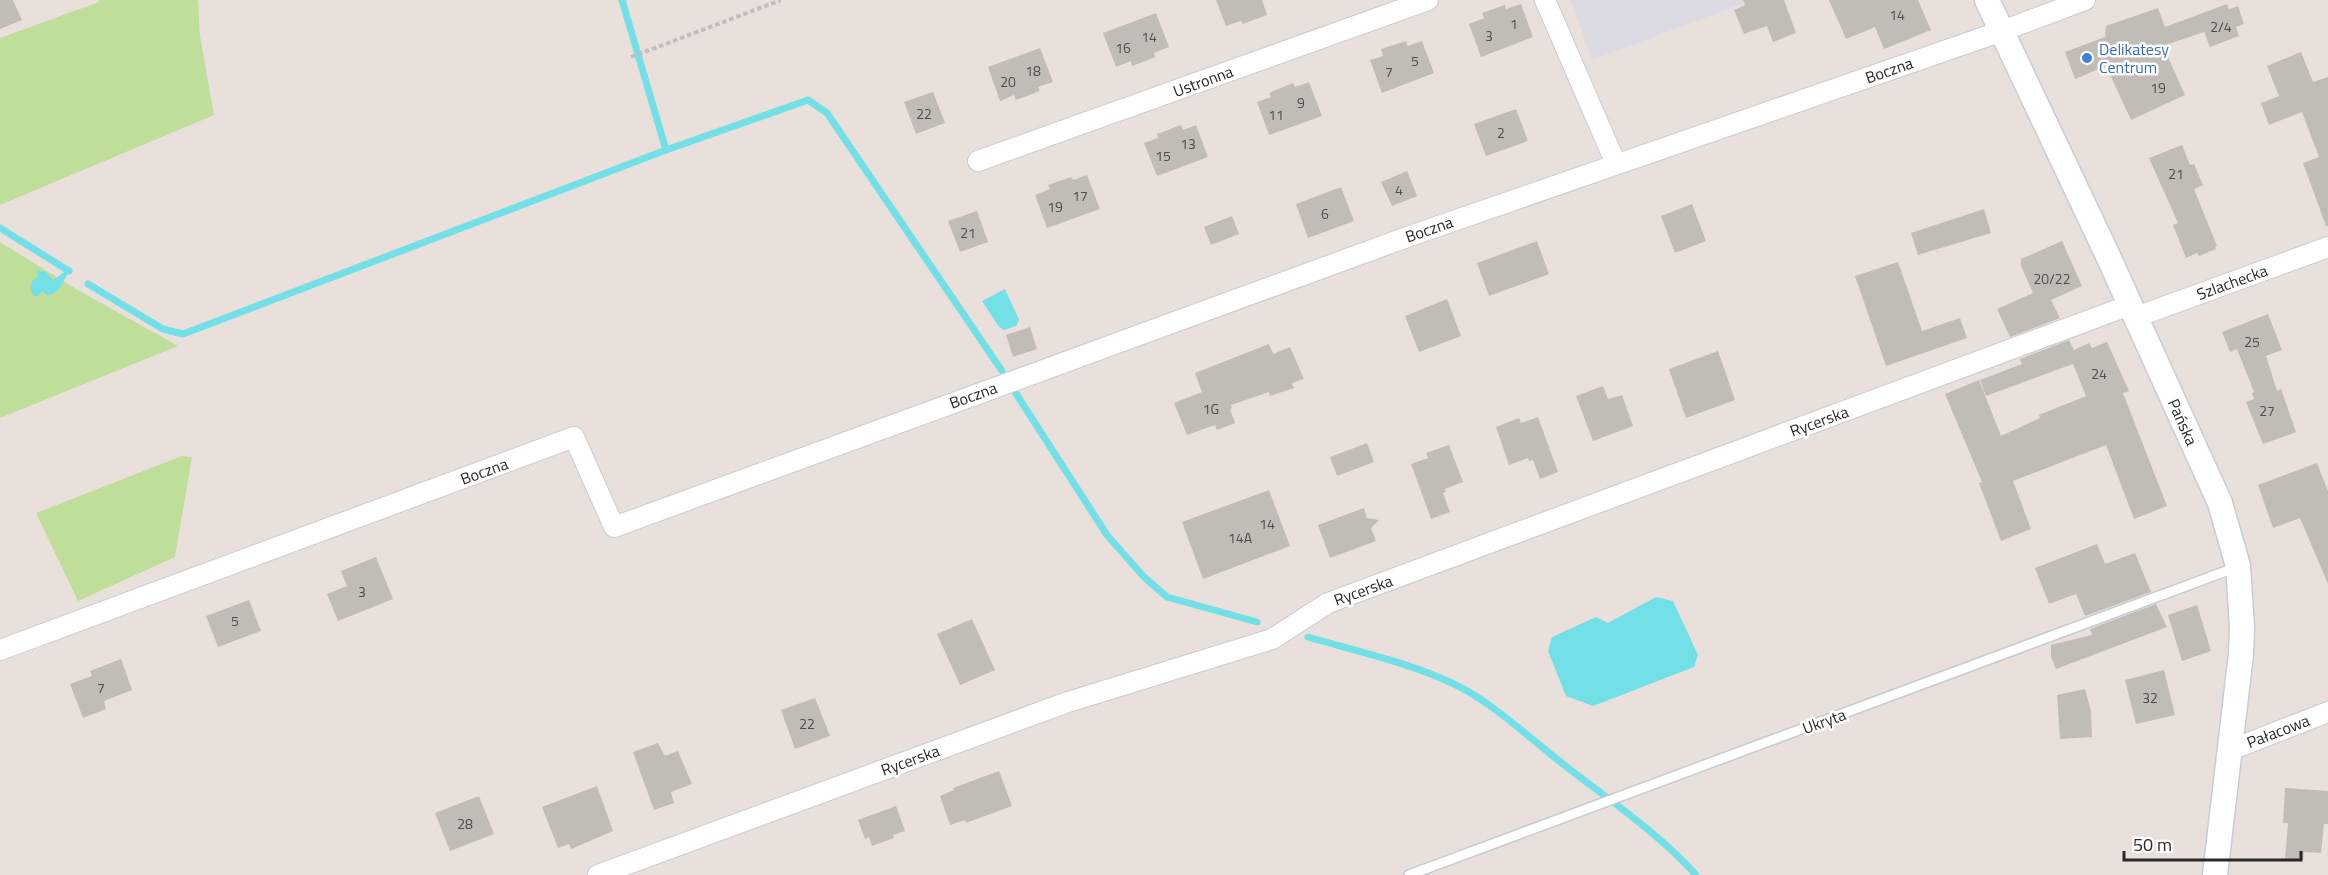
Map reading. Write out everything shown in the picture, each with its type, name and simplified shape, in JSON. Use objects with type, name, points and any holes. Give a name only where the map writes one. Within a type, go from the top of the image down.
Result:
[{"type":"street","name":"Ustronna","points":[[978,161],[1428,0]]},
{"type":"street","points":[[1545,0],[1616,164]]},
{"type":"street","name":"Pańska","points":[[1987,0],[2220,503],[2238,566],[2241,597],[2241,654],[2215,875]]},
{"type":"street","name":"Boczna","points":[[0,650],[574,437],[614,526],[1399,240],[2002,31],[2085,0]]},
{"type":"street","name":"Szlachecka","points":[[2133,311],[2328,247]]},
{"type":"street","name":"Rycerska","points":[[598,875],[1065,703],[1272,639],[1328,603],[2133,311]]},
{"type":"street","name":"Pałacowa","points":[[2228,751],[2328,712]]},
{"type":"lane","name":"Ukryta","points":[[1409,875],[2238,566]]},
{"type":"path","points":[[631,57],[781,0]]},
{"type":"shaded area","points":[[1571,0],[1753,0],[1592,60]]},
{"type":"green space","points":[[98,0],[198,0],[200,36],[214,115],[0,205],[0,38],[99,2]]},
{"type":"green space","points":[[0,242],[76,289],[178,346],[0,418]]},
{"type":"green space","points":[[182,456],[192,457],[175,557],[78,601],[36,513]]},
{"type":"water","points":[[37,270],[46,272],[53,280],[67,270],[69,271],[60,288],[53,294],[47,295],[42,291],[38,296],[34,296],[31,285],[32,281],[38,278]]},
{"type":"water","points":[[1005,289],[1019,320],[1016,326],[1004,330],[999,327],[982,301]]},
{"type":"water","points":[[1656,597],[1673,601],[1698,655],[1694,667],[1593,706],[1566,696],[1548,651],[1552,637],[1596,617],[1608,623]]},
{"type":"building","points":[[0,0],[13,0],[22,20],[0,29]]},
{"type":"building","points":[[1216,0],[1262,0],[1267,15],[1243,24],[1241,21],[1226,26]]},
{"type":"building","points":[[1743,0],[1784,0],[1796,33],[1773,42],[1767,26],[1744,34],[1734,10],[1745,5]]},
{"type":"building","points":[[1829,0],[1918,0],[1931,30],[1884,49],[1875,27],[1846,39]]},
{"type":"building","points":[[1521,4],[1533,37],[1481,57],[1469,24],[1484,18],[1482,13],[1505,5],[1506,9]]},
{"type":"building","points":[[2227,4],[2229,9],[2238,6],[2244,24],[2236,27],[2239,36],[2210,47],[2204,32],[2163,46],[2185,95],[2131,120],[2106,66],[2075,79],[2065,52],[2105,37],[2106,26],[2158,8],[2165,27]]},
{"type":"building","points":[[1156,13],[1169,47],[1154,53],[1155,57],[1143,62],[1132,66],[1131,61],[1116,67],[1103,33]]},
{"type":"building","points":[[1406,41],[1407,46],[1422,41],[1434,73],[1382,93],[1370,60],[1383,56],[1381,49]]},
{"type":"building","points":[[1040,48],[1053,82],[1038,87],[1040,91],[1016,100],[1014,95],[1000,101],[988,67]]},
{"type":"building","points":[[2301,52],[2313,82],[2328,77],[2328,226],[2326,226],[2303,163],[2319,157],[2302,112],[2269,125],[2261,103],[2279,96],[2267,66]]},
{"type":"building","points":[[1309,82],[1322,116],[1269,135],[1257,102],[1271,97],[1269,93],[1293,83],[1295,87]]},
{"type":"building","points":[[933,92],[945,123],[916,134],[904,102]]},
{"type":"building","points":[[1516,109],[1528,141],[1486,156],[1474,124]]},
{"type":"building","points":[[1181,125],[1183,130],[1196,125],[1208,157],[1157,176],[1144,143],[1158,138],[1157,134]]},
{"type":"building","points":[[2182,145],[2190,165],[2194,164],[2203,185],[2194,189],[2217,246],[2215,246],[2216,249],[2199,256],[2197,253],[2186,258],[2173,225],[2178,223],[2149,158]]},
{"type":"building","points":[[1407,171],[1417,196],[1392,206],[1381,182]]},
{"type":"building","points":[[1087,175],[1100,209],[1047,228],[1035,195],[1050,189],[1048,185],[1071,177],[1073,180]]},
{"type":"building","points":[[1341,187],[1354,221],[1308,238],[1296,204]]},
{"type":"building","points":[[1692,204],[1706,241],[1675,253],[1661,216]]},
{"type":"building","points":[[1984,209],[1991,233],[1918,255],[1911,233]]},
{"type":"building","points":[[977,211],[988,242],[960,252],[948,221]]},
{"type":"building","points":[[1232,216],[1239,234],[1211,245],[1204,227]]},
{"type":"building","points":[[1537,241],[1549,274],[1489,296],[1477,263]]},
{"type":"building","points":[[2062,241],[2082,286],[2051,300],[2060,318],[2010,337],[1997,309],[2033,293],[2021,266],[2021,259]]},
{"type":"building","points":[[1898,262],[1922,331],[1960,318],[1967,338],[1886,366],[1855,276]]},
{"type":"building","points":[[1447,299],[1461,336],[1419,352],[1405,316]]},
{"type":"building","points":[[2268,314],[2282,350],[2266,356],[2277,391],[2281,389],[2296,432],[2263,444],[2246,402],[2254,399],[2252,393],[2254,392],[2237,349],[2230,352],[2222,332]]},
{"type":"building","points":[[1030,327],[1037,349],[1013,357],[1006,335]]},
{"type":"building","points":[[2069,340],[2074,350],[2089,343],[2092,348],[2107,342],[2129,391],[2123,393],[2167,506],[2134,519],[2106,445],[2013,481],[2031,529],[2001,541],[1979,483],[1982,482],[1945,394],[1979,380],[2001,436],[2040,418],[2039,415],[2086,396],[2073,364],[1986,396],[1980,380],[2022,364],[2020,359]]},
{"type":"building","points":[[1269,344],[1273,354],[1290,347],[1304,379],[1292,383],[1294,388],[1270,396],[1269,392],[1231,405],[1230,409],[1235,423],[1217,430],[1215,425],[1187,435],[1174,403],[1202,392],[1195,373]]},
{"type":"building","points":[[1718,351],[1735,400],[1686,418],[1669,369]]},
{"type":"building","points":[[1603,386],[1608,399],[1622,395],[1633,426],[1593,441],[1576,396]]},
{"type":"building","points":[[1538,417],[1558,472],[1540,479],[1533,460],[1529,461],[1528,458],[1509,465],[1496,427],[1519,418],[1521,423]]},
{"type":"building","points":[[1367,443],[1374,462],[1337,476],[1330,457]]},
{"type":"building","points":[[1449,445],[1463,482],[1445,489],[1446,492],[1443,493],[1450,512],[1431,519],[1411,464],[1428,458],[1426,453]]},
{"type":"building","points":[[2317,463],[2328,491],[2328,584],[2300,518],[2273,528],[2258,485]]},
{"type":"building","points":[[1269,490],[1290,546],[1203,579],[1182,522]]},
{"type":"building","points":[[1364,508],[1367,518],[1379,520],[1371,528],[1376,541],[1330,558],[1318,525]]},
{"type":"building","points":[[2097,544],[2105,564],[2135,553],[2151,592],[2085,616],[2076,594],[2049,604],[2035,568]]},
{"type":"building","points":[[376,557],[393,599],[338,621],[327,594],[347,586],[341,571]]},
{"type":"building","points":[[249,600],[261,631],[218,647],[206,616]]},
{"type":"building","points":[[2156,604],[2167,627],[2056,669],[2051,657],[2051,645],[2092,635],[2090,629]]},
{"type":"building","points":[[2197,605],[2211,651],[2182,661],[2168,615]]},
{"type":"building","points":[[972,619],[995,670],[960,685],[937,634]]},
{"type":"building","points":[[121,659],[132,690],[104,701],[106,709],[83,718],[70,684],[92,676],[90,671]]},
{"type":"building","points":[[2164,670],[2175,715],[2136,724],[2125,680]]},
{"type":"building","points":[[2085,689],[2091,711],[2092,737],[2060,739],[2057,695]]},
{"type":"building","points":[[815,698],[830,736],[795,749],[781,710]]},
{"type":"building","points":[[658,743],[665,756],[678,751],[692,784],[671,792],[674,803],[654,810],[633,752]]},
{"type":"building","points":[[999,771],[1012,806],[966,823],[965,820],[950,825],[940,796],[954,790],[953,788]]},
{"type":"building","points":[[597,786],[613,831],[571,849],[569,844],[558,848],[542,807]]},
{"type":"building","points":[[2285,788],[2328,791],[2328,824],[2324,824],[2321,853],[2304,852],[2303,860],[2285,859],[2288,823],[2283,823]]},
{"type":"building","points":[[479,796],[494,834],[450,851],[435,813]]},
{"type":"building","points":[[896,806],[905,831],[893,835],[894,838],[872,846],[869,837],[865,839],[858,820]]},
{"type":"waterway","points":[[622,0],[666,150]]},
{"type":"waterway","points":[[88,284],[163,329],[183,334],[666,150],[808,100],[827,113],[1002,371]]},
{"type":"waterway","points":[[0,228],[69,271]]},
{"type":"waterway","points":[[1015,392],[1107,535],[1144,577],[1167,597],[1257,622]]},
{"type":"waterway","points":[[1308,637],[1417,669],[1466,690],[1495,709],[1632,817],[1666,845],[1696,875]]},
{"type":"place","name":"Delikatesy Centrum","points":[[2087,58]]}]
